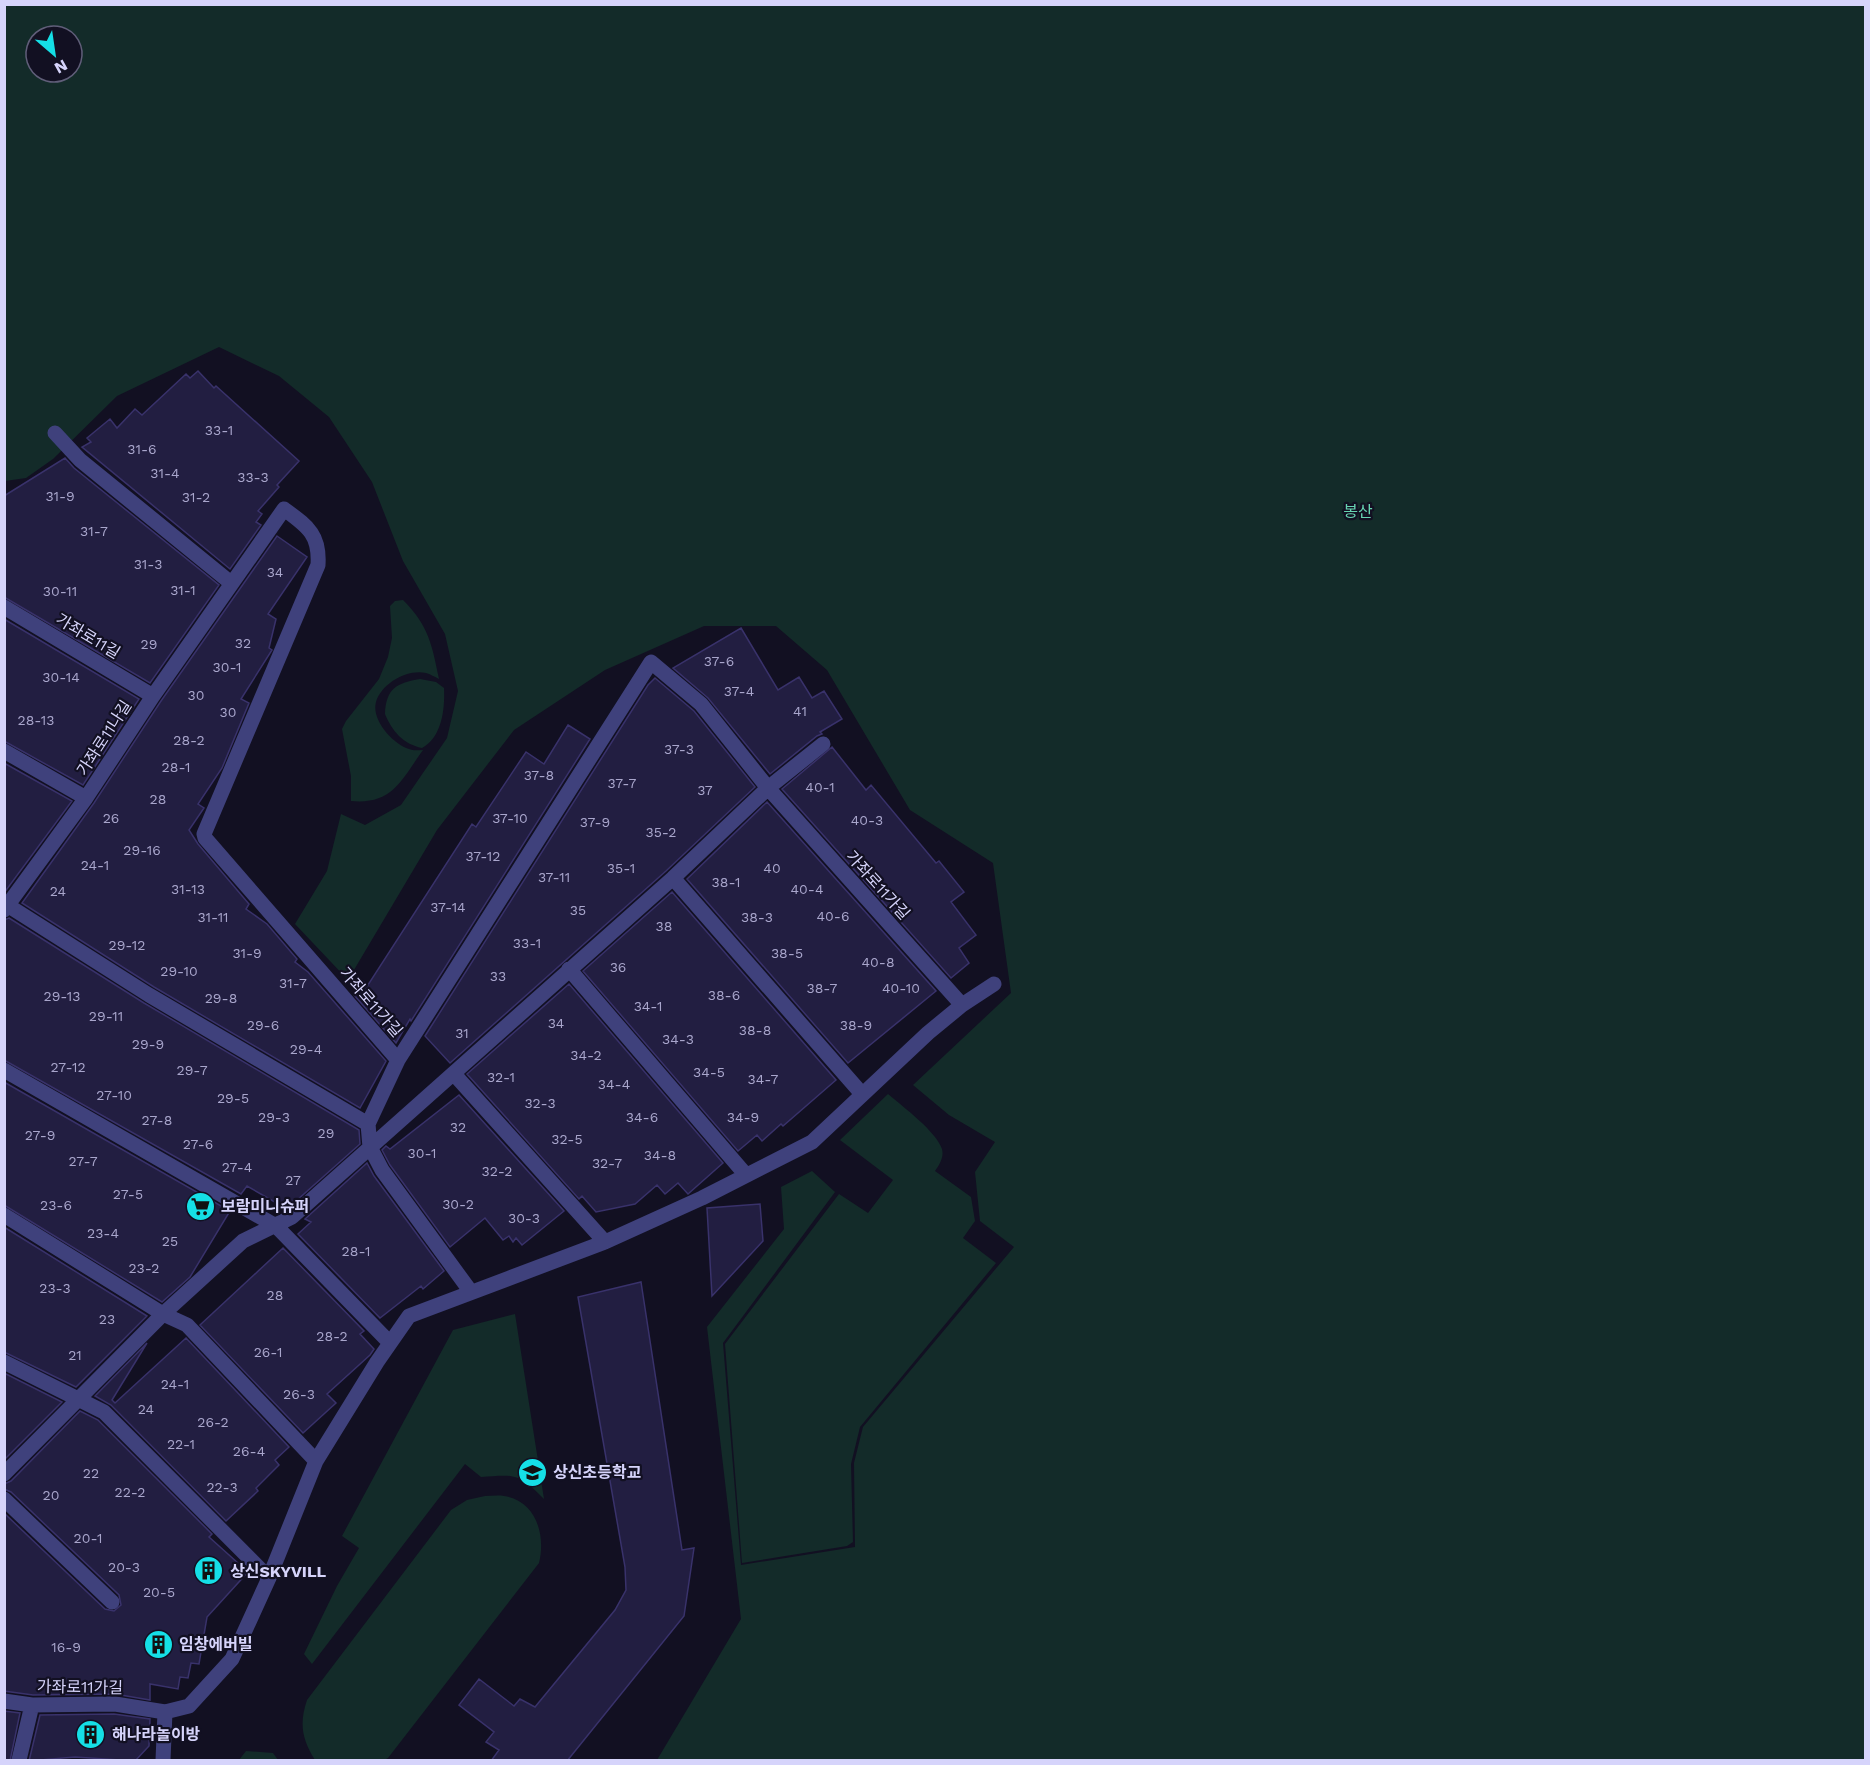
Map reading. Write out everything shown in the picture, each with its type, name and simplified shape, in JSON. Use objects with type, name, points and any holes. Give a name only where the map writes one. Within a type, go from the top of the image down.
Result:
[{"type":"street","points":[[55,433],[80,460],[231,583]]},
{"type":"street","name":"가좌로11나길","points":[[6,906],[86,798],[153,696],[284,509]]},
{"type":"street","name":"가좌로11가길","points":[[284,509],[302,522],[316,539],[318,565],[204,834],[205,838],[398,1060],[651,662],[701,704],[768,788],[962,1005]]},
{"type":"street","name":"가좌로11길","points":[[4,607],[153,696]]},
{"type":"street","points":[[4,1474],[163,1314],[243,1241],[292,1217],[673,878],[768,788],[823,744]]},
{"type":"street","points":[[4,751],[86,798]]},
{"type":"street","points":[[673,878],[862,1094]]},
{"type":"street","points":[[6,906],[149,995],[368,1124]]},
{"type":"street","points":[[569,969],[746,1175]]},
{"type":"street","points":[[4,1362],[104,1412],[269,1578],[316,1461],[409,1316],[605,1242],[702,1198],[812,1142],[928,1033],[962,1005],[994,984]]},
{"type":"street","points":[[398,1060],[368,1124],[370,1147],[382,1170],[471,1292]]},
{"type":"street","points":[[4,1070],[276,1226],[390,1343]]},
{"type":"street","points":[[454,1074],[605,1242]]},
{"type":"street","points":[[4,1215],[163,1314],[187,1325],[316,1461]]},
{"type":"street","points":[[4,1499],[112,1602]]},
{"type":"street","name":"가좌로11가길","points":[[4,1701],[32,1705],[115,1704],[165,1712],[189,1706],[232,1659],[269,1578]]},
{"type":"street","points":[[19,1761],[32,1705]]},
{"type":"street","points":[[163,1761],[165,1712]]},
{"type":"green space","name":"봉산","points":[[5,5],[1865,5],[1865,1760],[657,1760],[741,1619],[707,1327],[784,1229],[781,1187],[812,1171],[835,1192],[723,1343],[741,1565],[855,1547],[854,1463],[863,1427],[1014,1247],[980,1221],[975,1172],[995,1142],[949,1115],[913,1085],[1011,993],[993,863],[910,810],[827,670],[776,626],[704,626],[605,670],[514,730],[437,830],[348,980],[295,924],[327,871],[341,814],[365,825],[401,805],[447,738],[458,691],[445,634],[403,561],[372,482],[329,417],[279,376],[219,347],[117,396],[53,459],[26,478],[5,481]]},
{"type":"green space","points":[[403,600],[424,627],[439,679],[419,672],[403,675],[389,683],[379,695],[375,709],[380,723],[390,737],[411,750],[423,750],[402,780],[387,794],[377,799],[351,801],[351,776],[342,729],[379,679],[388,657],[392,638],[390,606],[395,601]]},
{"type":"green space","points":[[420,679],[436,682],[444,688],[441,722],[434,737],[422,748],[399,736],[385,714],[388,698],[394,688],[405,682]]},
{"type":"green space","points":[[888,1094],[939,1142],[942,1155],[935,1171],[971,1197],[975,1221],[963,1238],[996,1263],[860,1427],[851,1464],[853,1542],[847,1546],[742,1563],[725,1344],[839,1194],[868,1213],[893,1180],[840,1140]]},
{"type":"green space","points":[[515,1314],[544,1499],[522,1480],[510,1476],[481,1477],[465,1464],[312,1664],[304,1654],[337,1586],[359,1548],[342,1536],[453,1330]]},
{"type":"green space","points":[[485,1496],[515,1499],[531,1512],[541,1541],[539,1563],[388,1758],[384,1760],[315,1760],[303,1731],[307,1700],[451,1510],[467,1500]]},
{"type":"green space","points":[[246,1751],[273,1753],[278,1760],[239,1760]]},
{"type":"building","points":[[198,371],[214,388],[216,386],[299,461],[258,511],[262,514],[256,522],[261,525],[230,569],[82,447],[91,442],[87,438],[110,419],[117,428],[135,409],[142,415],[186,374],[190,378]]},
{"type":"building","points":[[65,458],[74,468],[219,585],[150,683],[4,597],[4,496]]},
{"type":"building","points":[[277,536],[307,557],[268,614],[276,619],[269,648],[272,650],[241,699],[249,703],[222,768],[198,804],[204,808],[189,830],[198,844],[249,904],[246,909],[267,924],[297,959],[295,962],[308,972],[386,1061],[360,1108],[154,987],[22,903],[94,803],[161,701]]},
{"type":"building","points":[[4,619],[139,699],[83,785],[4,741]]},
{"type":"building","points":[[741,628],[778,690],[799,677],[812,698],[824,691],[842,719],[820,732],[822,734],[770,774],[708,698],[673,668]]},
{"type":"building","points":[[655,678],[694,711],[755,787],[666,871],[450,1063],[425,1036],[648,685]]},
{"type":"building","points":[[568,725],[590,739],[396,1043],[354,995],[363,981],[368,985],[472,824],[476,827],[526,752],[544,764]]},
{"type":"building","points":[[832,747],[866,790],[871,785],[936,863],[939,861],[964,892],[951,902],[976,935],[959,948],[969,963],[951,978],[782,789]]},
{"type":"building","points":[[4,763],[72,801],[4,893]]},
{"type":"building","points":[[767,802],[936,991],[848,1063],[687,879]]},
{"type":"building","points":[[672,892],[836,1080],[783,1126],[781,1124],[762,1141],[757,1135],[738,1151],[583,971]]},
{"type":"building","points":[[9,918],[144,1003],[359,1130],[360,1144],[287,1209],[247,1186],[241,1194],[4,1060],[4,920]]},
{"type":"building","points":[[569,984],[723,1163],[688,1194],[678,1183],[665,1194],[657,1185],[635,1204],[596,1212],[582,1196],[579,1199],[467,1074]]},
{"type":"building","points":[[4,1082],[230,1211],[190,1277],[162,1302],[4,1205]]},
{"type":"building","points":[[459,1095],[564,1211],[522,1245],[516,1238],[513,1242],[509,1236],[503,1240],[485,1218],[450,1247],[390,1165],[382,1150],[386,1146],[390,1149]]},
{"type":"building","points":[[367,1163],[374,1176],[444,1271],[423,1289],[421,1286],[380,1318],[298,1234],[311,1222],[305,1219]]},
{"type":"building","points":[[760,1204],[763,1241],[712,1296],[707,1208]]},
{"type":"building","points":[[4,1227],[147,1316],[76,1387],[4,1352]]},
{"type":"building","points":[[283,1248],[364,1331],[360,1334],[374,1349],[327,1394],[336,1403],[303,1433],[200,1325]]},
{"type":"building","points":[[641,1282],[682,1550],[694,1548],[684,1616],[567,1761],[491,1761],[499,1750],[486,1742],[494,1732],[459,1705],[479,1679],[514,1706],[520,1699],[535,1707],[615,1610],[626,1590],[625,1567],[578,1297]]},
{"type":"building","points":[[186,1338],[289,1447],[275,1460],[279,1465],[256,1488],[258,1491],[226,1521],[111,1405],[95,1396],[147,1343],[112,1400],[115,1403]]},
{"type":"building","points":[[4,1373],[62,1402],[4,1460]]},
{"type":"building","points":[[80,1411],[98,1420],[212,1534],[209,1537],[248,1572],[207,1617],[199,1664],[191,1663],[188,1678],[180,1677],[178,1689],[150,1684],[150,1700],[115,1694],[33,1695],[4,1691],[4,1513],[105,1609],[114,1611],[121,1605],[119,1595],[11,1492],[4,1489],[4,1484],[11,1481]]},
{"type":"building","points":[[4,1711],[20,1713],[10,1761],[4,1761]]},
{"type":"building","name":"해나라놀이방","points":[[114,1714],[150,1719],[149,1746],[135,1761],[75,1757],[29,1761],[40,1715]]},
{"type":"place","name":"보람미니슈퍼","points":[[200,1206]]},
{"type":"place","name":"상신초등학교","points":[[532,1472]]},
{"type":"place","name":"상신SKYVILL","points":[[209,1571]]},
{"type":"place","name":"임창에버빌","points":[[158,1644]]},
{"type":"place","name":"해나라놀이방","points":[[91,1734]]}]
